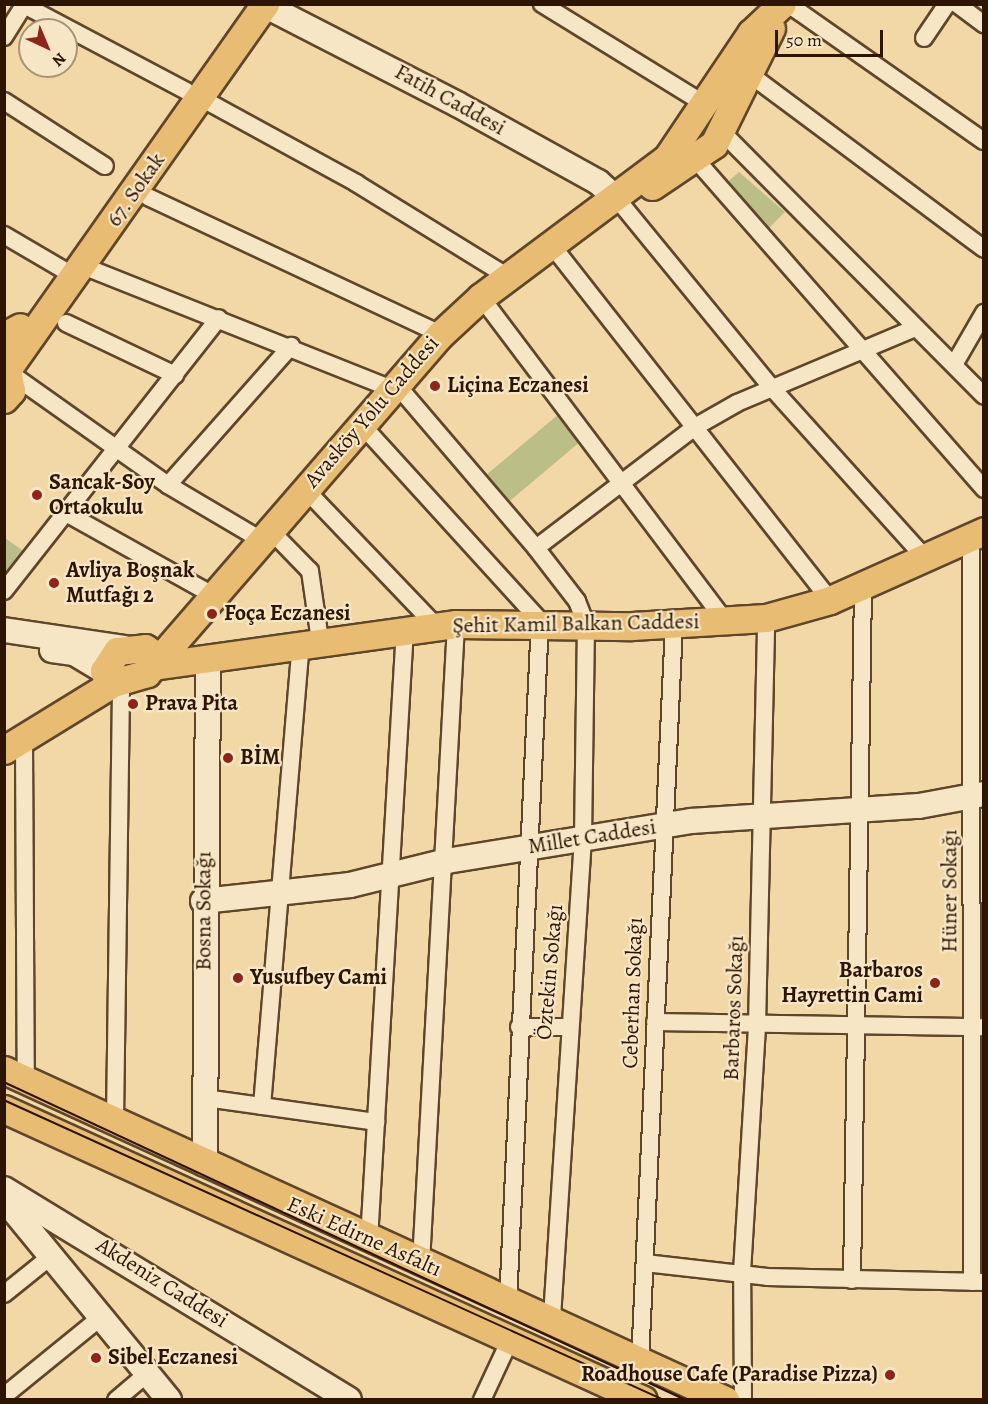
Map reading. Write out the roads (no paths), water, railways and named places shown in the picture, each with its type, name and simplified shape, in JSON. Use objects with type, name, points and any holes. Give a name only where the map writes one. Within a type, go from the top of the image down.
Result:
[{"type":"main road","name":"67. Sokak","points":[[8,351],[72,268],[194,94],[245,4]]},
{"type":"main road","name":"Avasköy Yolu Caddesi","points":[[156,662],[441,334],[481,297],[554,248],[618,200],[667,158],[751,33],[785,4]]},
{"type":"main road","points":[[715,139],[785,4]]},
{"type":"main road","name":"67. Sokak","points":[[194,94],[274,7]]},
{"type":"main road","points":[[722,109],[715,139],[698,138],[697,114],[722,109]]},
{"type":"main road","name":"Avasköy Yolu Caddesi","points":[[618,200],[715,139]]},
{"type":"main road","name":"67. Sokak","points":[[8,351],[72,268]]},
{"type":"main road","points":[[4,399],[11,391],[8,351]]},
{"type":"main road","name":"Şehit Kamil Balkan Caddesi","points":[[156,662],[208,659],[405,628],[446,625],[540,621],[674,625],[766,618],[830,600],[977,534]]},
{"type":"main road","points":[[14,746],[113,679],[156,662],[145,648],[124,648],[110,657],[113,679]]},
{"type":"main road","name":"Eski Edirne Asfaltı","points":[[15,1074],[369,1240],[725,1400]]},
{"type":"main road","name":"Eski Edirne Asfaltı","points":[[4,1109],[510,1340],[603,1392],[643,1400]]},
{"type":"street","points":[[542,4],[697,114]]},
{"type":"street","points":[[785,4],[984,141]]},
{"type":"street","points":[[924,38],[947,4]]},
{"type":"street","points":[[957,4],[984,24]]},
{"type":"street","points":[[4,37],[24,5],[194,94],[356,183],[508,277]]},
{"type":"street","name":"Fatih Caddesi","points":[[274,7],[598,182],[618,200]]},
{"type":"street","points":[[748,73],[984,249]]},
{"type":"street","points":[[4,101],[105,166]]},
{"type":"street","points":[[715,139],[913,329],[955,363],[984,396]]},
{"type":"street","points":[[715,139],[864,349],[984,489]]},
{"type":"street","points":[[148,197],[441,334]]},
{"type":"street","points":[[618,200],[772,388],[925,558]]},
{"type":"street","points":[[4,235],[72,268],[219,318],[394,386],[536,548],[578,601],[586,624]]},
{"type":"street","points":[[554,248],[830,600]]},
{"type":"street","points":[[481,297],[725,621]]},
{"type":"street","points":[[955,363],[984,313]]},
{"type":"street","points":[[4,591],[219,318]]},
{"type":"street","points":[[66,323],[174,375]]},
{"type":"street","points":[[536,548],[620,480],[695,427],[772,388],[913,329]]},
{"type":"street","points":[[168,485],[291,346]]},
{"type":"street","points":[[8,351],[118,448],[168,485],[265,535],[310,572],[310,642],[280,894],[262,1106]]},
{"type":"street","points":[[361,424],[540,621],[519,1027],[508,1303]]},
{"type":"street","points":[[304,489],[446,625],[447,861],[421,1263]]},
{"type":"street","points":[[66,513],[213,594]]},
{"type":"street","name":"Hüner Sokağı","points":[[977,534],[978,1282]]},
{"type":"street","points":[[852,1280],[862,810],[863,586]]},
{"type":"street","name":"Barbaros Sokağı","points":[[743,1400],[742,1272],[757,1026],[766,618]]},
{"type":"street","name":"Öztekin Sokağı","points":[[552,1323],[567,1027],[583,838],[586,624]]},
{"type":"street","name":"Ceberhan Sokağı","points":[[640,1362],[674,625]]},
{"type":"street","points":[[369,1240],[405,628]]},
{"type":"street","points":[[4,630],[124,648]]},
{"type":"street","points":[[4,645],[74,653],[113,679],[115,1120]]},
{"type":"street","name":"Bosna Sokağı","points":[[205,1164],[204,902],[208,659]]},
{"type":"street","points":[[14,746],[15,1074]]},
{"type":"street","name":"Millet Caddesi","points":[[204,902],[280,894],[390,875],[447,861],[529,846],[663,826],[862,810],[978,795]]},
{"type":"street","points":[[655,1022],[858,1028],[978,1027]]},
{"type":"street","points":[[519,1027],[567,1027]]},
{"type":"street","points":[[205,1098],[376,1122]]},
{"type":"street","name":"Akdeniz Caddesi","points":[[4,1189],[334,1396]]},
{"type":"street","points":[[4,1199],[169,1400]]},
{"type":"street","points":[[4,1217],[45,1251]]},
{"type":"street","points":[[4,1294],[45,1251]]},
{"type":"street","points":[[645,1263],[852,1280],[978,1282]]},
{"type":"street","points":[[4,1396],[100,1318]]},
{"type":"street","points":[[482,1400],[510,1340]]},
{"type":"street","points":[[116,1400],[148,1373]]},
{"type":"tram line","points":[[4,1082],[686,1400]]},
{"type":"tram line","points":[[4,1100],[664,1400]]},
{"type":"place","name":"Liçina Eczanesi","points":[[435,386]]},
{"type":"place","name":"Sancak-Soy Ortaokulu","points":[[37,495]]},
{"type":"place","name":"Avliya Boşnak Mutfağı 2","points":[[54,583]]},
{"type":"place","name":"Foça Eczanesi","points":[[212,614]]},
{"type":"place","name":"Prava Pita","points":[[133,704]]},
{"type":"place","name":"BİM","points":[[228,758]]},
{"type":"place","name":"Yusufbey Cami","points":[[238,978]]},
{"type":"place","name":"Barbaros Hayrettin Cami","points":[[935,983]]},
{"type":"place","name":"Sibel Eczanesi","points":[[96,1358]]},
{"type":"place","name":"Roadhouse Cafe (Paradise Pizza)","points":[[890,1375]]}]
